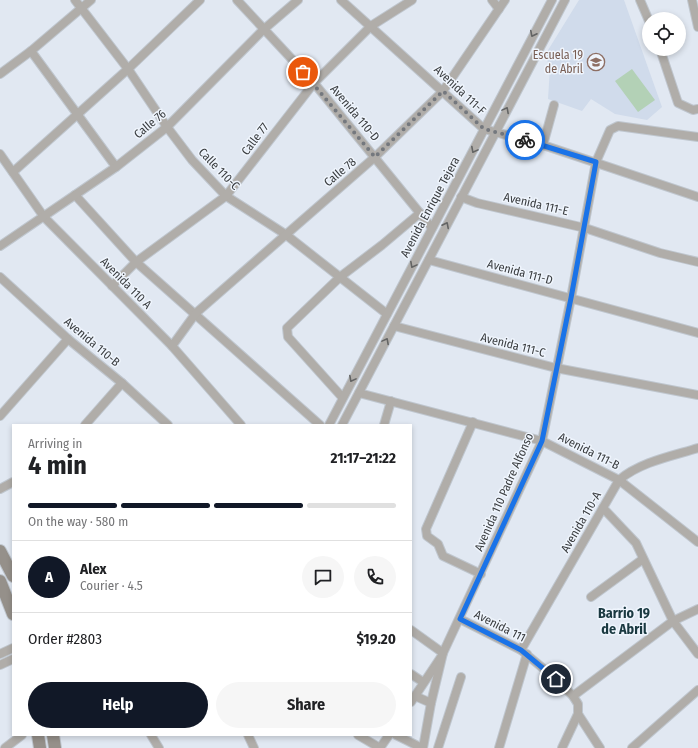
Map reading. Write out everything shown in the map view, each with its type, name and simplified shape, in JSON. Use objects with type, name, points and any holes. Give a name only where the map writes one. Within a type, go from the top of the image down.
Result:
[{"type":"main road","points":[[0,551],[12,574]]},
{"type":"main road","points":[[0,581],[12,611]]},
{"type":"main road","points":[[38,736],[40,748]]},
{"type":"main road","points":[[53,736],[54,748]]},
{"type":"street","name":"Calle 110-C","points":[[75,0],[128,69],[167,127],[192,160],[226,196],[285,234],[387,314]]},
{"type":"street","points":[[0,74],[31,51],[91,0]]},
{"type":"street","points":[[13,172],[77,113],[128,69],[200,0]]},
{"type":"street","name":"Avenida 110-D","points":[[237,0],[263,30],[314,82],[432,228]]},
{"type":"street","name":"Calle 76","points":[[0,246],[116,167],[167,127],[263,30],[298,0]]},
{"type":"street","name":"Avenida 111-F","points":[[341,0],[484,129],[543,145],[698,197]]},
{"type":"street","name":"Calle 77","points":[[112,286],[136,262],[226,196],[314,82],[371,26],[412,0]]},
{"type":"street","points":[[492,0],[499,9]]},
{"type":"street","name":"Calle 78","points":[[172,346],[196,314],[285,234],[375,157],[443,91],[505,0]]},
{"type":"street","name":"Avenida Enrique Tejera","points":[[329,424],[552,0]]},
{"type":"street","name":"Avenida Enrique Tejera","points":[[343,424],[565,0]]},
{"type":"street","points":[[640,0],[645,12]]},
{"type":"street","points":[[692,0],[698,27]]},
{"type":"street","points":[[31,51],[116,167]]},
{"type":"street","points":[[662,56],[678,103],[693,110],[698,110]]},
{"type":"street","points":[[543,145],[554,106]]},
{"type":"street","name":"Avenida 110 Padre Alfonso","points":[[422,748],[430,703],[443,653],[542,441],[585,228],[596,162],[610,130],[618,126],[698,137]]},
{"type":"street","name":"Avenida 110 A","points":[[0,154],[44,217],[172,346],[240,424]]},
{"type":"street","points":[[75,195],[136,262],[319,424]]},
{"type":"street","name":"Avenida 111-E","points":[[461,197],[477,203],[585,228],[660,253],[698,262]]},
{"type":"street","points":[[342,398],[286,333],[290,324],[340,277],[420,213]]},
{"type":"street","name":"Avenida 111-D","points":[[429,260],[698,333]]},
{"type":"street","name":"Avenida 110-B","points":[[0,277],[68,339],[122,383],[167,424]]},
{"type":"street","name":"Avenida 111-C","points":[[394,326],[556,368],[698,395]]},
{"type":"street","points":[[0,416],[68,339]]},
{"type":"street","points":[[86,424],[122,383]]},
{"type":"street","name":"Avenida 111-B","points":[[359,393],[542,441],[619,480],[698,542]]},
{"type":"street","points":[[384,424],[391,401]]},
{"type":"street","points":[[473,422],[426,529],[428,536],[438,544],[444,556],[481,574]]},
{"type":"street","points":[[619,480],[627,474],[659,460],[698,448]]},
{"type":"street","name":"Avenida 110-A","points":[[499,748],[524,652],[619,480]]},
{"type":"street","points":[[0,489],[12,483]]},
{"type":"street","points":[[603,508],[634,540],[673,621],[698,654]]},
{"type":"street","points":[[591,597],[643,559]]},
{"type":"street","points":[[573,696],[673,621],[698,609]]},
{"type":"street","name":"Avenida 111","points":[[460,619],[524,652],[556,679],[573,696],[578,704],[578,714],[600,748]]},
{"type":"street","points":[[412,631],[443,653],[413,699],[430,703]]},
{"type":"street","points":[[0,654],[12,648]]},
{"type":"street","points":[[0,665],[12,659]]},
{"type":"street","points":[[412,675],[423,682]]},
{"type":"street","points":[[438,748],[461,677]]},
{"type":"street","points":[[632,748],[698,690]]},
{"type":"street","points":[[562,748],[578,714]]},
{"type":"street","points":[[5,748],[21,736]]},
{"type":"street","points":[[152,736],[159,748]]},
{"type":"street","points":[[248,736],[254,748]]},
{"type":"street","points":[[360,736],[380,748],[388,736]]},
{"type":"street","points":[[398,736],[422,748]]},
{"type":"shaded area","name":"Escuela 19 de Abril","points":[[579,0],[624,0],[642,51],[642,56],[644,56],[662,107],[647,120],[615,114],[591,99],[582,111],[548,99],[550,68],[545,55]]},
{"type":"green space","points":[[632,69],[655,100],[638,112],[615,81]]},
{"type":"way so far","points":[[303,72],[314,82],[375,157],[443,91],[484,129],[525,140]]},
{"type":"place","name":"Escuela 19 de Abril","points":[[596,62]]},
{"type":"district","name":"Barrio 19 de Abril","points":[[624,622]]},
{"type":"route","points":[[525,140],[596,162],[585,228],[542,441],[460,619],[528,654],[556,679]]}]
